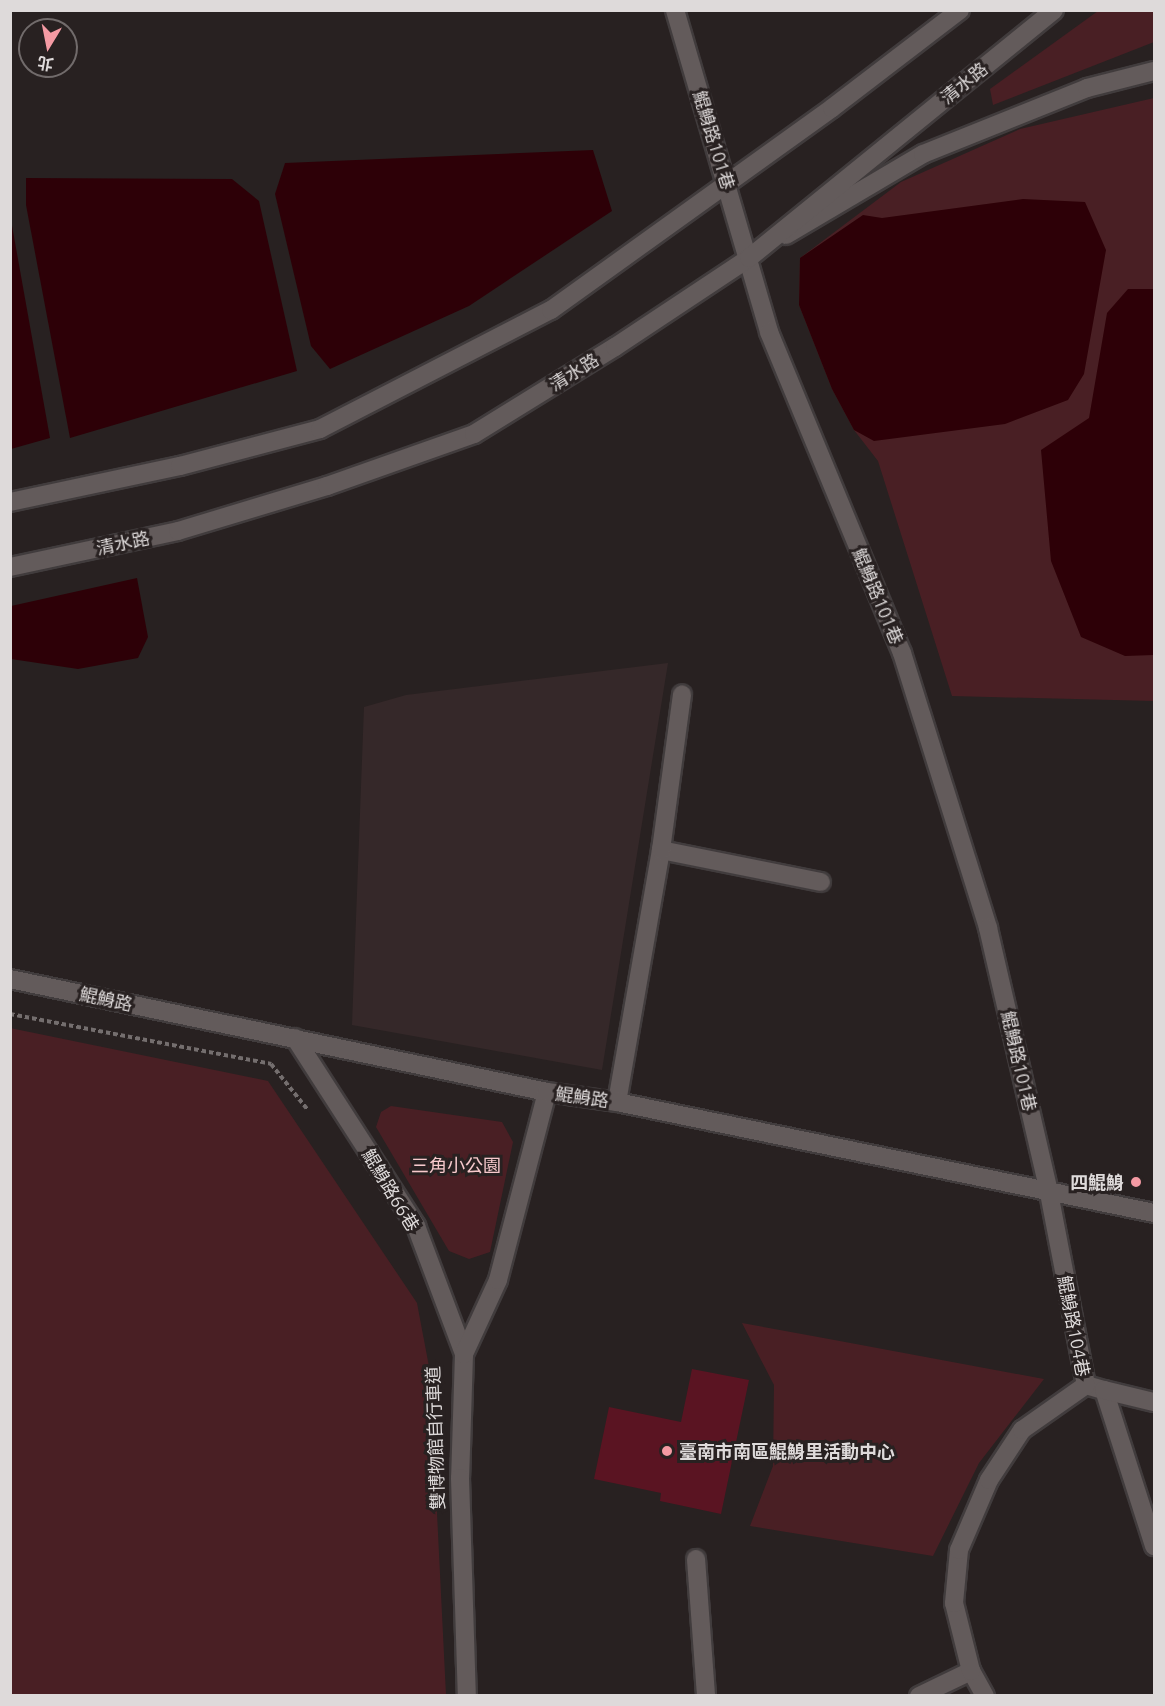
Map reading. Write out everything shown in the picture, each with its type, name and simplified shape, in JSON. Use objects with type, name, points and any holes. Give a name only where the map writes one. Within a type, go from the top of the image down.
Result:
[{"type":"street","name":"鯤鯓路101巷","points":[[675,10],[769,332],[902,653],[988,928],[1049,1193]]},
{"type":"street","points":[[10,502],[180,466],[320,429],[551,310],[832,108],[960,10]]},
{"type":"street","name":"清水路","points":[[10,567],[178,531],[327,486],[474,434],[615,347],[749,258],[1054,10]]},
{"type":"street","points":[[749,258],[922,154],[1087,88],[1155,71]]},
{"type":"street","points":[[617,1102],[661,850],[682,694]]},
{"type":"street","points":[[661,850],[820,882]]},
{"type":"street","name":"鯤鯓路","points":[[10,979],[547,1092],[617,1102],[1049,1193],[1155,1213]]},
{"type":"street","name":"鯤鯓路66巷","points":[[295,1038],[416,1226],[464,1354]]},
{"type":"street","name":"鯤鯓路66巷","points":[[467,1695],[459,1478],[464,1354],[498,1280],[547,1092]]},
{"type":"street","name":"鯤鯓路104巷","points":[[1049,1193],[1086,1385],[1104,1390],[1155,1546]]},
{"type":"street","points":[[985,1695],[971,1671],[954,1603],[959,1550],[989,1480],[1022,1430],[1086,1385]]},
{"type":"street","points":[[1104,1390],[1155,1402]]},
{"type":"street","points":[[696,1559],[706,1695]]},
{"type":"street","points":[[919,1695],[971,1671]]},
{"type":"path","points":[[10,1014],[271,1064],[314,1118]]},
{"type":"shaded area","points":[[593,150],[612,211],[469,306],[330,369],[311,346],[275,194],[285,163]]},
{"type":"shaded area","points":[[26,178],[232,179],[259,201],[297,371],[70,438],[26,205]]},
{"type":"shaded area","points":[[1023,199],[1085,202],[1106,250],[1084,374],[1068,400],[1005,424],[874,441],[854,430],[832,389],[799,305],[800,258],[863,215],[882,218]]},
{"type":"shaded area","points":[[11,220],[50,438],[10,449]]},
{"type":"shaded area","points":[[1128,289],[1154,289],[1154,655],[1125,656],[1081,637],[1051,561],[1041,450],[1089,418],[1107,313]]},
{"type":"shaded area","points":[[137,578],[148,637],[138,658],[78,669],[11,659],[11,606]]},
{"type":"shaded area","points":[[668,663],[602,1070],[352,1025],[364,707],[406,695]]},
{"type":"green space","points":[[1098,11],[1154,11],[1154,42],[993,105],[990,89]]},
{"type":"green space","points":[[1154,98],[1154,701],[952,696],[878,461],[854,430],[832,389],[799,305],[800,258],[901,182],[1020,129]]},
{"type":"green space","points":[[10,1028],[268,1081],[417,1303],[430,1372],[446,1695],[11,1695]]},
{"type":"green space","name":"三角小公園","points":[[391,1106],[502,1122],[513,1142],[490,1252],[469,1259],[449,1251],[376,1127],[381,1112]]},
{"type":"green space","points":[[742,1323],[1044,1379],[979,1463],[933,1556],[750,1526],[773,1466],[774,1385]]},
{"type":"building","name":"臺南市南區鯤鯓里活動中心","points":[[692,1369],[749,1380],[721,1514],[660,1501],[661,1493],[594,1479],[609,1407],[681,1422]]},
{"type":"place","name":"四鯤鯓","points":[[1136,1182]]},
{"type":"place","name":"臺南市南區鯤鯓里活動中心","points":[[667,1451]]}]
